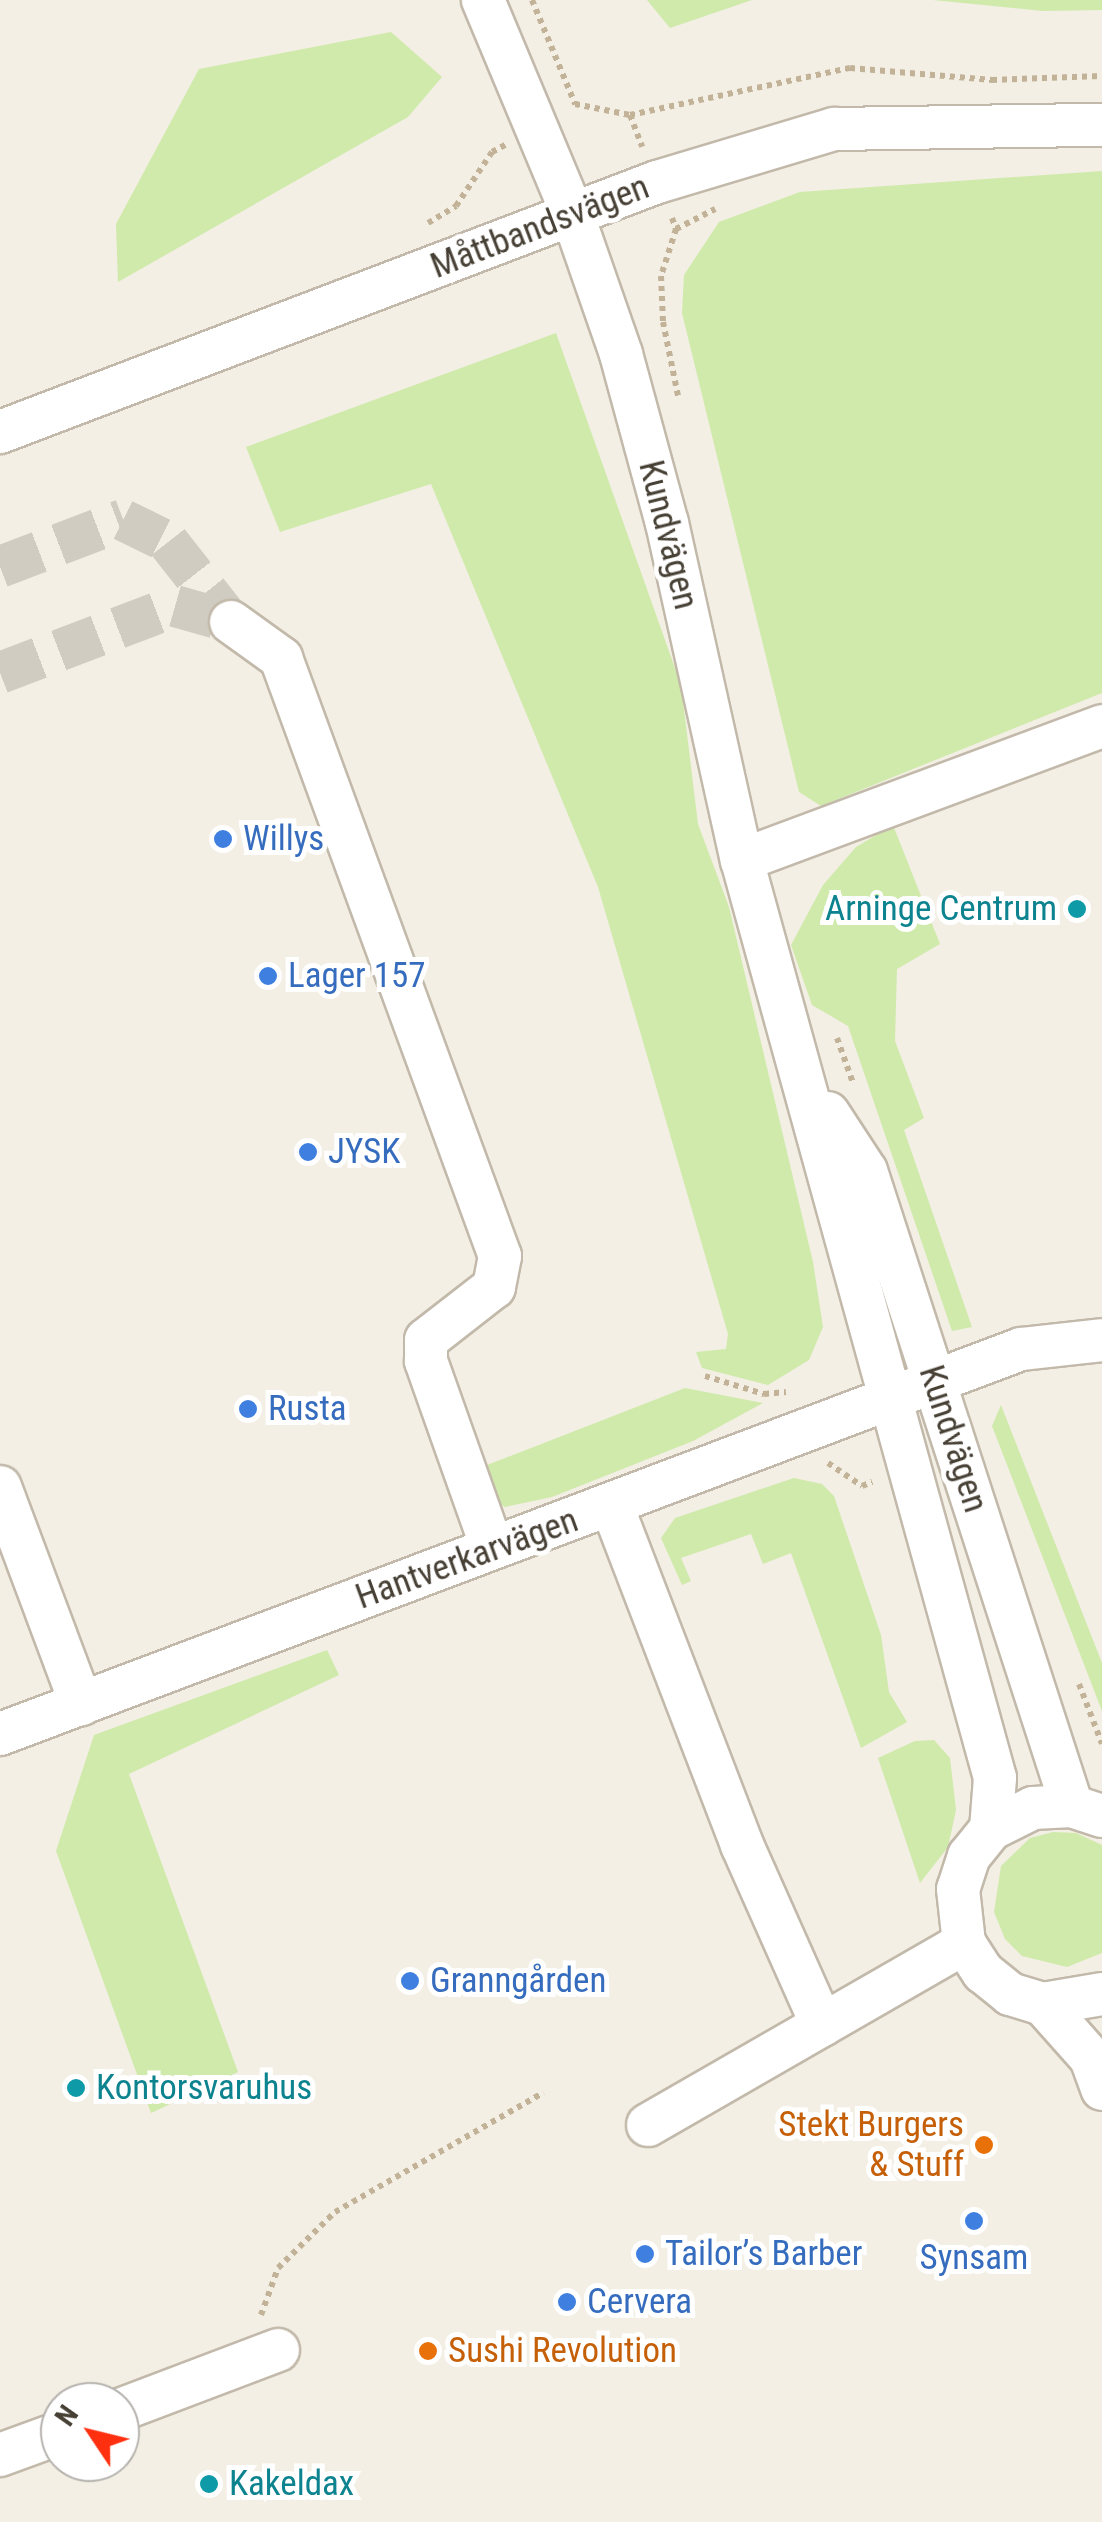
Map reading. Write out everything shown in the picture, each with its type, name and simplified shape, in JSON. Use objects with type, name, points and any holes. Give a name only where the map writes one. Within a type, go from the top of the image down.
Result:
[{"type":"street","name":"Kundvägen","points":[[483,0],[572,214],[621,354],[667,523],[742,860],[809,1084],[888,1400],[994,1778],[991,1829]]},
{"type":"street","name":"Måttbandsvägen","points":[[0,432],[572,214],[834,129],[1102,125]]},
{"type":"street","points":[[231,622],[282,658],[500,1256],[494,1287],[426,1340],[426,1361],[492,1548]]},
{"type":"street","points":[[742,860],[1102,726]]},
{"type":"street","name":"Kundvägen","points":[[809,1084],[866,1171],[934,1381],[1087,1810]]},
{"type":"street","name":"Hantverkarvägen","points":[[0,1734],[1021,1349],[1102,1340]]},
{"type":"street","points":[[0,1487],[82,1704]]},
{"type":"street","points":[[612,1506],[656,1633],[822,2025]]},
{"type":"street","points":[[1087,1810],[1033,1808],[991,1829],[969,1856],[958,1889],[964,1942],[982,1972],[1010,1994],[1043,2004],[1102,1994]]},
{"type":"street","points":[[648,2125],[964,1942]]},
{"type":"street","points":[[1043,2004],[1090,2058],[1102,2089]]},
{"type":"street","points":[[140,2403],[267,2355]]},
{"type":"street","points":[[0,2455],[40,2440]]},
{"type":"path","points":[[532,0],[575,104]]},
{"type":"path","points":[[412,233],[456,206],[492,152],[575,104],[630,115],[850,68],[992,80],[1102,76]]},
{"type":"path","points":[[679,400],[662,322],[661,276],[676,229],[725,204]]},
{"type":"path","points":[[834,1030],[858,1100]]},
{"type":"path","points":[[267,2355],[256,2330],[278,2268],[335,2212],[542,2093]]},
{"type":"green space","points":[[647,0],[752,0],[670,28]]},
{"type":"green space","points":[[933,0],[1102,0],[1102,10],[1043,11]]},
{"type":"green space","points":[[391,32],[442,77],[408,117],[118,282],[116,224],[199,69]]},
{"type":"green space","points":[[1102,171],[1102,693],[821,806],[799,792],[682,313],[684,275],[719,222],[800,192]]},
{"type":"green space","points":[[556,333],[681,685],[698,824],[729,907],[813,1262],[823,1327],[809,1360],[768,1385],[702,1368],[696,1352],[726,1349],[728,1334],[598,887],[431,484],[280,532],[246,447]]},
{"type":"green space","points":[[893,825],[940,944],[897,969],[895,1041],[924,1118],[904,1130],[972,1327],[952,1331],[848,1026],[812,1005],[791,945],[823,885],[856,847]]},
{"type":"green space","points":[[685,1388],[763,1403],[693,1441],[552,1497],[505,1507],[488,1497],[482,1467]]},
{"type":"green space","points":[[1001,1405],[1102,1663],[1102,1711],[992,1426]]},
{"type":"green space","points":[[794,1478],[822,1484],[834,1496],[881,1635],[889,1692],[907,1722],[861,1748],[791,1553],[763,1564],[751,1534],[681,1558],[691,1581],[682,1585],[661,1538],[675,1518]]},
{"type":"green space","points":[[327,1650],[339,1675],[129,1774],[238,2072],[151,2113],[56,1851],[94,1735]]},
{"type":"green space","points":[[934,1740],[950,1758],[956,1810],[948,1847],[920,1883],[878,1758],[915,1741]]},
{"type":"green space","points":[[1053,1832],[1076,1833],[1102,1845],[1102,1953],[1067,1967],[1022,1956],[1005,1939],[994,1912],[1001,1866],[1030,1838]]},
{"type":"tunnel","points":[[0,567],[123,520],[168,542],[231,622]]},
{"type":"tunnel","points":[[0,673],[175,606],[231,622]]},
{"type":"place","name":"Willys","points":[[223,839]]},
{"type":"place","name":"Arninge Centrum","points":[[1077,909]]},
{"type":"place","name":"Lager 157","points":[[268,976]]},
{"type":"place","name":"JYSK","points":[[308,1152]]},
{"type":"place","name":"Rusta","points":[[248,1409]]},
{"type":"place","name":"Granngården","points":[[410,1981]]},
{"type":"place","name":"Kontorsvaruhus","points":[[76,2088]]},
{"type":"place","name":"Stekt Burgers & Stuff","points":[[984,2145]]},
{"type":"place","name":"Synsam","points":[[974,2221]]},
{"type":"place","name":"Tailor’s Barber","points":[[645,2254]]},
{"type":"place","name":"Cervera","points":[[567,2302]]},
{"type":"place","name":"Sushi Revolution","points":[[428,2351]]},
{"type":"place","name":"Kakeldax","points":[[209,2484]]}]
